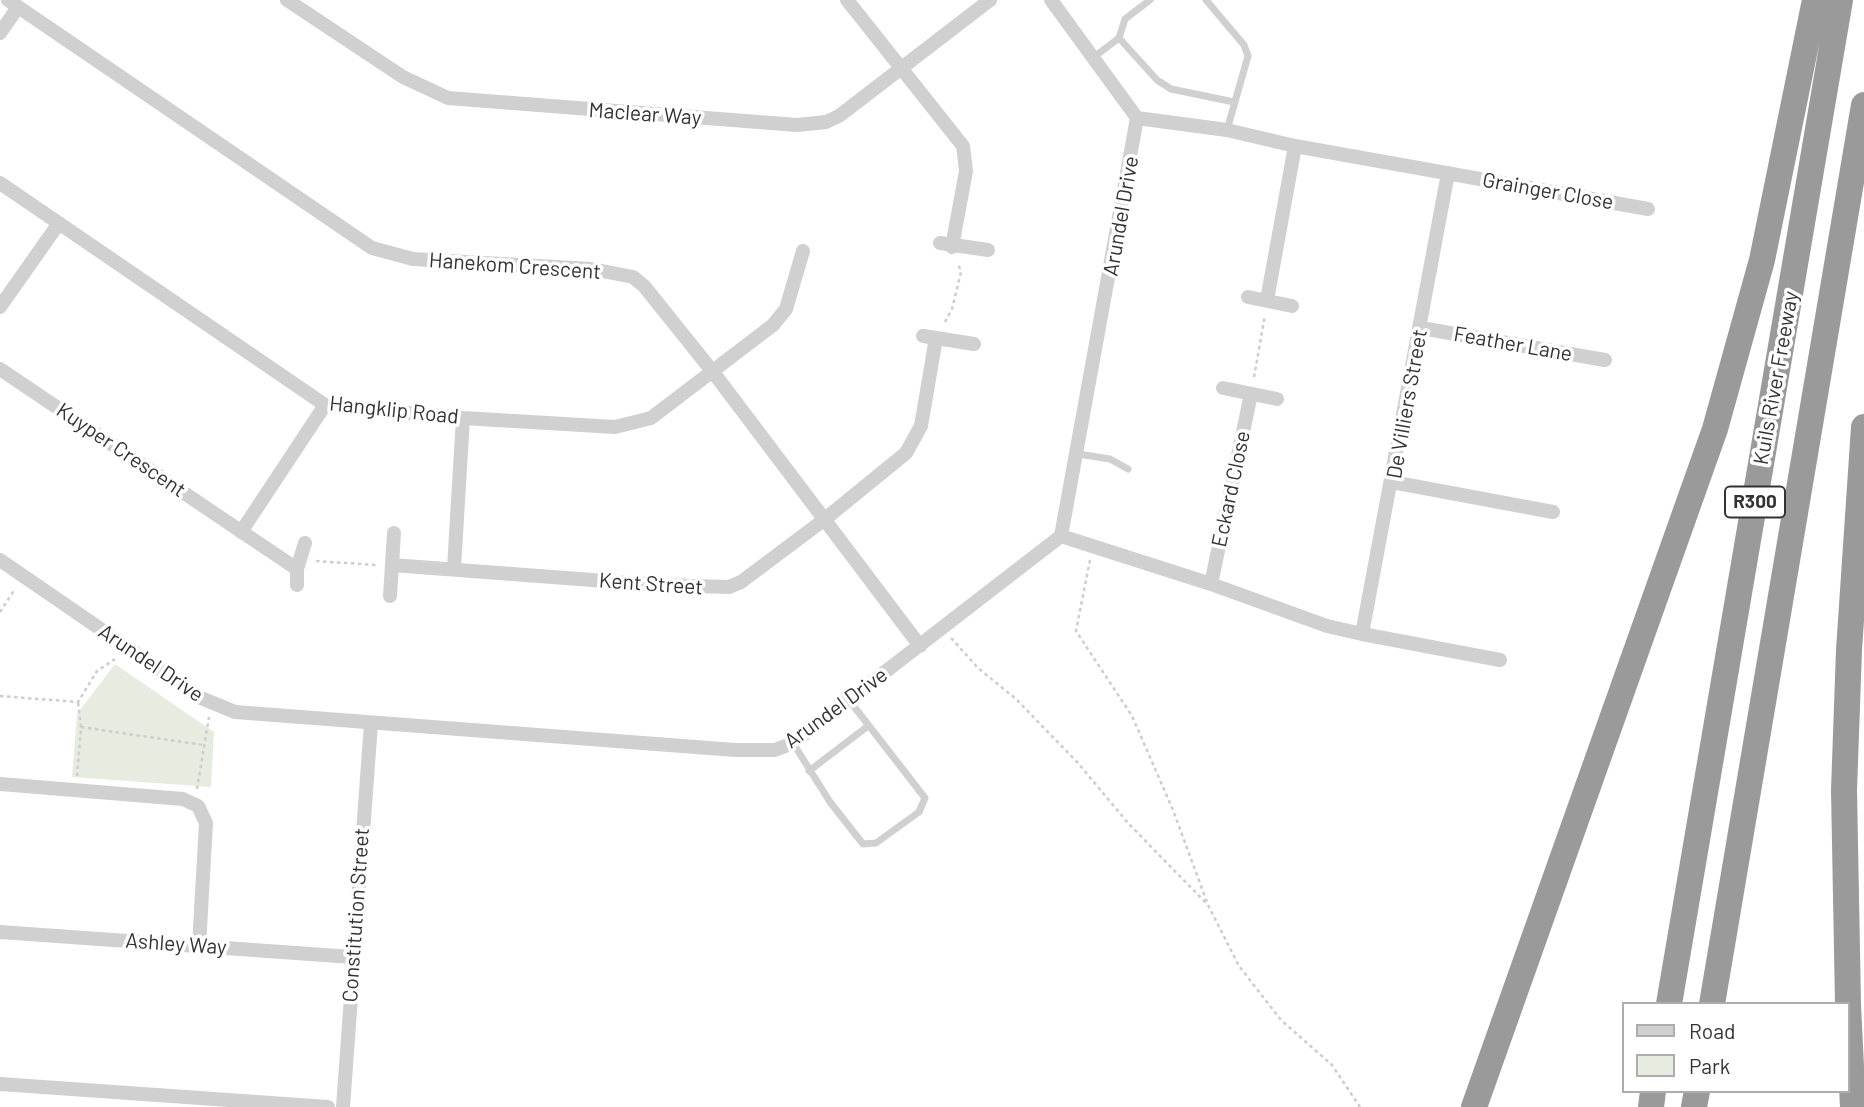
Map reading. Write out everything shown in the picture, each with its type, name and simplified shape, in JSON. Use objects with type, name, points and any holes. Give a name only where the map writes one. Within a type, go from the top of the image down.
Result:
[{"type":"highway","points":[[1474,1107],[1715,429],[1762,260],[1815,0]]},
{"type":"highway","name":"Kuils River Freeway","points":[[1669,1002],[1840,0]]},
{"type":"highway","name":"Kuils River Freeway","points":[[1712,1002],[1864,104]]},
{"type":"highway","points":[[1848,1002],[1844,790],[1849,650],[1864,427]]},
{"type":"highway","points":[[1850,1045],[1853,1107]]},
{"type":"street","name":"Maclear Way","points":[[287,0],[430,92],[470,100],[681,118],[813,124],[839,116],[990,0]]},
{"type":"street","points":[[847,0],[963,146],[966,171],[946,245],[988,250]]},
{"type":"street","points":[[1051,0],[1137,118],[1227,130],[1295,146],[1448,173]]},
{"type":"street","points":[[0,33],[13,4]]},
{"type":"street","name":"Hanekom Crescent","points":[[13,4],[372,248],[413,259],[592,269],[633,276],[713,372],[920,646]]},
{"type":"street","name":"Arundel Drive","points":[[0,560],[216,706],[252,714],[765,751],[793,743],[1061,536],[1137,118]]},
{"type":"street","points":[[1268,300],[1295,146]]},
{"type":"street","name":"Grainger Close","points":[[1448,173],[1648,209]]},
{"type":"street","name":"De Villiers Street","points":[[1362,634],[1448,173]]},
{"type":"street","name":"Hangklip Road","points":[[0,183],[325,405],[463,418],[597,427],[632,425],[651,418],[773,326],[786,309],[803,251]]},
{"type":"street","points":[[0,307],[59,223]]},
{"type":"street","points":[[1248,296],[1292,306]]},
{"type":"street","name":"Feather Lane","points":[[1421,328],[1605,360]]},
{"type":"street","points":[[929,337],[974,344]]},
{"type":"street","name":"Kent Street","points":[[392,565],[719,589],[741,582],[881,476],[914,442],[921,426],[929,337]]},
{"type":"street","name":"Kuyper Crescent","points":[[0,369],[241,532],[298,565]]},
{"type":"street","points":[[1223,388],[1277,399]]},
{"type":"street","name":"Eckard Close","points":[[1211,584],[1251,394]]},
{"type":"street","points":[[241,532],[325,405]]},
{"type":"street","points":[[454,568],[463,418]]},
{"type":"street","points":[[1392,482],[1553,512]]},
{"type":"street","points":[[390,596],[394,533]]},
{"type":"street","points":[[1061,536],[1211,584],[1327,626],[1500,660]]},
{"type":"street","points":[[297,585],[298,565],[304,543]]},
{"type":"street","name":"Constitution Street","points":[[343,1107],[371,723]]},
{"type":"street","points":[[0,784],[193,802],[204,814],[206,823],[199,946]]},
{"type":"street","name":"Ashley Way","points":[[0,932],[352,957]]},
{"type":"street","points":[[0,1084],[328,1107]]},
{"type":"lane","points":[[1094,57],[1119,38],[1125,19],[1150,0]]},
{"type":"lane","points":[[1206,0],[1247,50],[1246,72],[1227,130]]},
{"type":"lane","points":[[1119,38],[1157,80],[1171,89],[1234,102]]},
{"type":"lane","points":[[1077,454],[1110,459],[1128,469]]},
{"type":"lane","points":[[793,743],[809,771],[863,845],[876,843],[919,812],[925,798],[849,700]]},
{"type":"lane","points":[[809,771],[868,726]]},
{"type":"path","points":[[929,337],[952,309],[961,272],[946,245]]},
{"type":"path","points":[[1251,394],[1268,300]]},
{"type":"path","points":[[1092,546],[1076,631],[1132,716],[1173,810],[1208,905],[1239,966],[1281,1020],[1332,1065],[1360,1107]]},
{"type":"path","points":[[298,565],[392,565]]},
{"type":"path","points":[[0,612],[25,577]]},
{"type":"path","points":[[942,629],[978,668],[1016,699],[1078,763],[1128,822],[1208,905]]},
{"type":"path","points":[[75,790],[81,727],[78,702],[97,671],[114,660],[125,646]]},
{"type":"path","points":[[0,696],[78,702]]},
{"type":"path","points":[[193,802],[206,721],[216,706]]},
{"type":"path","points":[[81,727],[203,745]]},
{"type":"green space","points":[[115,664],[214,732],[211,787],[72,777],[77,714]]}]
